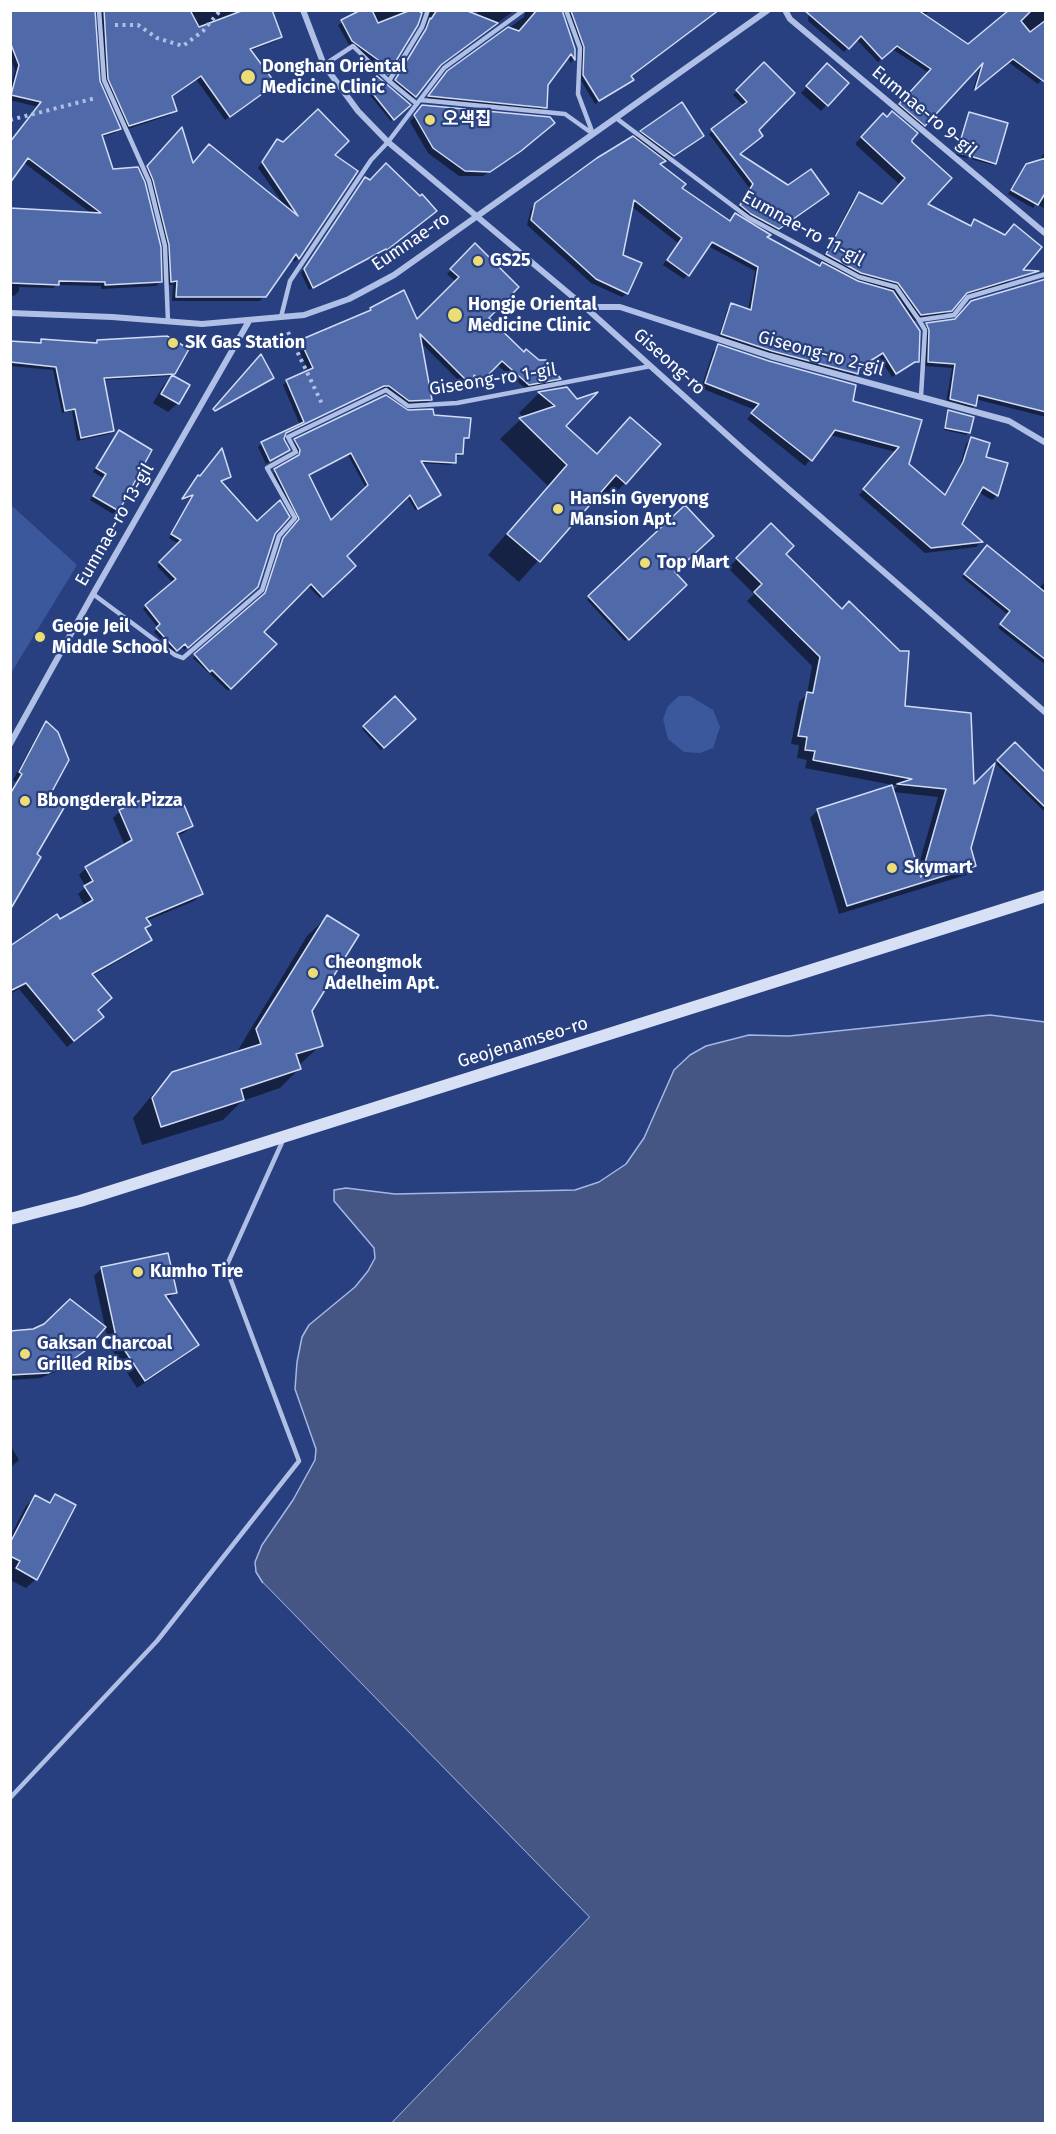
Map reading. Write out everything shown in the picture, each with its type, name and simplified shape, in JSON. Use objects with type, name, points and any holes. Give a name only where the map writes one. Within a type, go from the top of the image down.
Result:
[{"type":"main road","name":"Geojenamseo-ro","points":[[10,1219],[81,1201],[1046,896]]},
{"type":"street","name":"Giseong-ro","points":[[303,10],[324,65],[358,111],[388,142],[585,307],[746,452],[1046,713]]},
{"type":"street","name":"Eumnae-ro","points":[[10,313],[202,324],[304,315],[349,298],[394,275],[768,10]]},
{"type":"street","name":"Eumnae-ro 9-gil","points":[[785,10],[790,19],[1046,234]]},
{"type":"street","name":"Giseong-ro 2-gil","points":[[585,307],[620,307],[770,356],[1009,421],[1046,443]]},
{"type":"street","name":"Eumnae-ro 13-gil","points":[[10,744],[249,321]]},
{"type":"lane","points":[[99,10],[104,80],[149,181],[165,246],[168,322]]},
{"type":"lane","points":[[389,81],[422,27],[428,10]]},
{"type":"lane","points":[[281,317],[290,281],[371,160],[388,142],[444,68],[524,10]]},
{"type":"lane","points":[[566,10],[580,48],[578,94],[593,134]]},
{"type":"lane","points":[[324,65],[353,46],[389,81],[419,102],[566,114],[593,134]]},
{"type":"lane","name":"Eumnae-ro 11-gil","points":[[616,117],[749,218],[859,277],[896,287],[919,320]]},
{"type":"lane","points":[[921,396],[926,330],[919,320],[954,315],[968,297],[1046,274]]},
{"type":"lane","name":"Giseong-ro 1-gil","points":[[93,594],[183,658],[262,590],[279,536],[295,518],[267,468],[296,452],[288,437],[386,390],[408,406],[457,403],[651,366]]},
{"type":"lane","points":[[10,1797],[157,1641],[299,1461],[226,1267],[284,1137]]},
{"type":"path","points":[[101,31],[115,25],[138,25],[157,39],[183,46],[203,31],[222,10]]},
{"type":"path","points":[[10,120],[111,94]]},
{"type":"path","points":[[281,317],[328,418]]},
{"type":"shaded area","points":[[11,505],[77,565],[11,673]]},
{"type":"shaded area","points":[[679,696],[690,696],[713,710],[720,727],[713,748],[700,753],[684,752],[668,739],[663,719],[668,706]]},
{"type":"shaded area","points":[[990,1015],[1045,1022],[1045,2123],[391,2123],[589,1917],[263,1583],[256,1572],[255,1562],[262,1545],[293,1500],[315,1460],[316,1449],[295,1389],[302,1337],[309,1325],[355,1287],[375,1258],[374,1248],[334,1201],[334,1190],[346,1188],[395,1194],[575,1190],[599,1182],[626,1164],[644,1138],[674,1070],[690,1055],[706,1046],[749,1035],[789,1036]]},
{"type":"pier","points":[[263,1583],[589,1917],[391,2123],[388,2123],[585,1917],[261,1585]]},
{"type":"building","points":[[10,10],[95,10],[100,81],[121,129],[102,135],[113,169],[138,167],[145,182],[161,247],[162,282],[105,285],[105,282],[59,281],[59,285],[10,283],[10,208],[101,213],[28,158],[10,183],[10,142],[41,102],[11,95],[19,65],[10,42]]},
{"type":"building","points":[[104,10],[190,10],[199,27],[244,10],[272,10],[282,37],[250,49],[276,84],[230,117],[201,76],[172,96],[177,111],[129,126],[108,79]]},
{"type":"building","points":[[361,10],[372,10],[378,23],[411,10],[422,13],[418,25],[388,74],[384,70],[388,67],[352,41],[341,20]]},
{"type":"building","points":[[437,10],[465,10],[498,23],[441,65],[416,97],[395,80],[426,29],[430,18]]},
{"type":"building","points":[[537,10],[562,10],[575,49],[575,60],[571,54],[548,85],[547,108],[428,96],[447,71],[508,27],[519,31]]},
{"type":"building","points":[[719,10],[631,76],[634,80],[599,101],[583,75],[584,47],[571,11]]},
{"type":"building","points":[[804,10],[918,10],[968,44],[1009,10],[1032,10],[1021,21],[1030,32],[1046,20],[1046,83],[1013,59],[975,90],[983,63],[925,126],[899,104],[931,69],[897,46],[882,59],[861,36],[849,49]]},
{"type":"building","points":[[764,62],[795,93],[759,130],[763,136],[740,154],[788,185],[811,169],[829,194],[779,229],[751,214],[740,205],[753,184],[711,129],[747,102],[736,90]]},
{"type":"building","points":[[827,63],[849,83],[828,106],[806,86]]},
{"type":"building","points":[[377,76],[411,105],[394,120],[366,85]]},
{"type":"building","points":[[682,102],[704,136],[674,156],[640,131]]},
{"type":"building","points":[[422,105],[550,117],[555,123],[521,151],[490,172],[465,171],[433,148],[414,115]]},
{"type":"building","points":[[318,109],[349,141],[335,155],[358,171],[299,259],[296,254],[266,297],[176,297],[177,281],[171,282],[169,245],[153,180],[147,166],[182,127],[193,163],[209,144],[298,216],[262,162],[277,139],[283,142]]},
{"type":"building","points":[[892,111],[918,133],[912,142],[952,178],[928,204],[971,226],[974,219],[1005,235],[1014,224],[1042,247],[1023,270],[1039,271],[967,293],[952,311],[921,315],[898,283],[861,273],[826,254],[859,192],[882,204],[905,178],[861,137],[883,113],[887,117]]},
{"type":"building","points":[[969,112],[1008,123],[996,164],[957,152]]},
{"type":"building","points":[[633,136],[666,161],[660,164],[686,184],[682,188],[730,221],[735,213],[771,235],[767,237],[820,266],[822,262],[858,281],[893,291],[920,331],[919,362],[915,362],[896,374],[883,353],[859,368],[858,374],[772,351],[721,334],[731,303],[751,310],[758,267],[712,242],[689,276],[667,260],[682,238],[634,200],[623,255],[642,263],[628,294],[596,279],[531,220],[535,203],[597,158]]},
{"type":"building","points":[[1046,158],[1046,192],[1038,205],[1011,190],[1026,164]]},
{"type":"building","points":[[386,163],[420,196],[422,194],[437,211],[387,250],[313,288],[304,269],[365,177],[370,180]]},
{"type":"building","points":[[475,243],[519,287],[489,318],[524,352],[526,349],[539,360],[546,360],[561,379],[529,385],[502,361],[481,382],[474,375],[473,387],[420,334],[432,400],[409,401],[389,386],[384,386],[286,433],[284,439],[290,450],[270,461],[261,442],[304,422],[286,380],[313,368],[300,340],[371,310],[370,308],[404,290],[417,319],[459,277],[450,269]]},
{"type":"building","points":[[1046,279],[1046,412],[978,395],[976,406],[950,399],[955,364],[928,362],[929,330],[926,323],[955,319],[971,301]]},
{"type":"building","points":[[167,336],[189,349],[175,374],[104,378],[114,431],[81,438],[75,409],[65,411],[56,367],[10,362],[10,341],[41,343],[41,339],[97,343],[97,340]]},
{"type":"building","points":[[718,344],[856,385],[853,401],[922,420],[909,464],[945,495],[963,462],[971,437],[990,443],[986,457],[1008,463],[998,496],[983,487],[962,524],[983,542],[931,548],[863,489],[899,447],[835,430],[812,461],[751,413],[759,404],[705,383]]},
{"type":"building","points":[[261,354],[274,378],[215,411],[213,409]]},
{"type":"building","points":[[172,375],[190,385],[179,404],[161,394]]},
{"type":"building","name":"Hansin Gyeryong Mansion Apt.","points":[[567,387],[577,399],[598,392],[566,426],[597,454],[630,417],[661,444],[626,484],[616,475],[540,562],[507,534],[567,465],[519,418],[555,406],[538,392]]},
{"type":"building","points":[[386,395],[408,410],[433,409],[434,415],[471,418],[469,438],[464,438],[463,454],[456,454],[456,463],[421,461],[441,495],[418,509],[410,495],[347,556],[356,566],[323,597],[311,584],[264,632],[277,644],[231,689],[212,670],[210,672],[194,654],[265,593],[283,538],[299,519],[274,469],[299,455],[300,450],[294,439]],"holes":[[[351,453],[368,485],[331,520],[309,475]]]},
{"type":"building","points":[[948,410],[974,417],[970,433],[945,428]]},
{"type":"building","points":[[119,430],[152,450],[119,511],[93,496],[106,474],[96,468]]},
{"type":"building","points":[[222,448],[231,477],[221,481],[257,521],[280,500],[290,517],[275,534],[258,587],[188,648],[185,644],[177,651],[156,628],[160,624],[145,605],[176,579],[159,562],[181,540],[171,534],[193,495],[182,499],[198,475],[200,476]]},
{"type":"building","points":[[685,505],[714,536],[675,572],[687,585],[629,640],[588,596]]},
{"type":"building","points":[[771,523],[794,546],[786,554],[842,609],[849,601],[900,651],[909,651],[905,706],[971,713],[974,784],[995,763],[971,848],[976,866],[847,906],[817,809],[892,785],[921,877],[946,789],[897,784],[912,779],[813,760],[815,751],[805,750],[807,737],[798,736],[807,692],[813,693],[820,657],[754,592],[762,584],[736,558]]},
{"type":"building","points":[[987,545],[1046,593],[1046,660],[1000,624],[1010,611],[964,574]]},
{"type":"building","points":[[395,696],[416,719],[384,748],[363,726]]},
{"type":"building","points":[[46,721],[58,732],[69,760],[49,797],[65,806],[37,854],[41,857],[10,910],[10,794],[22,774],[19,772]]},
{"type":"building","points":[[1015,742],[1046,773],[1046,808],[997,760]]},
{"type":"building","points":[[141,800],[184,805],[193,826],[177,833],[203,894],[146,918],[151,925],[145,928],[152,940],[92,974],[112,998],[98,1010],[104,1017],[74,1041],[26,983],[10,991],[10,946],[57,914],[60,919],[93,900],[84,886],[93,881],[85,867],[132,840],[119,810]]},
{"type":"building","name":"Cheongmok Adelheim Apt.","points":[[327,915],[359,935],[312,1011],[323,1046],[296,1054],[301,1069],[241,1089],[244,1100],[161,1127],[152,1098],[172,1072],[261,1044],[256,1029]]},
{"type":"building","points":[[168,1253],[177,1293],[165,1295],[199,1345],[145,1381],[116,1337],[101,1267]]},
{"type":"building","points":[[70,1299],[106,1327],[85,1351],[65,1365],[48,1373],[10,1375],[10,1331],[33,1329],[44,1324]]},
{"type":"building","points":[[55,1494],[76,1505],[37,1580],[16,1568],[20,1561],[10,1556],[10,1543],[35,1495],[50,1503]]},
{"type":"place","name":"Donghan Oriental Medicine Clinic","points":[[248,77]]},
{"type":"place","name":"오색집","points":[[430,120]]},
{"type":"place","name":"GS25","points":[[478,261]]},
{"type":"place","name":"Hongje Oriental Medicine Clinic","points":[[455,315]]},
{"type":"place","name":"SK Gas Station","points":[[173,343]]},
{"type":"place","name":"Hansin Gyeryong Mansion Apt.","points":[[558,509]]},
{"type":"place","name":"Top Mart","points":[[645,563]]},
{"type":"place","name":"Geoje Jeil Middle School","points":[[40,637]]},
{"type":"place","name":"Bbongderak Pizza","points":[[25,801]]},
{"type":"place","name":"Skymart","points":[[892,868]]},
{"type":"place","name":"Cheongmok Adelheim Apt.","points":[[313,973]]},
{"type":"place","name":"Kumho Tire","points":[[138,1272]]},
{"type":"place","name":"Gaksan Charcoal Grilled Ribs","points":[[25,1354]]}]
